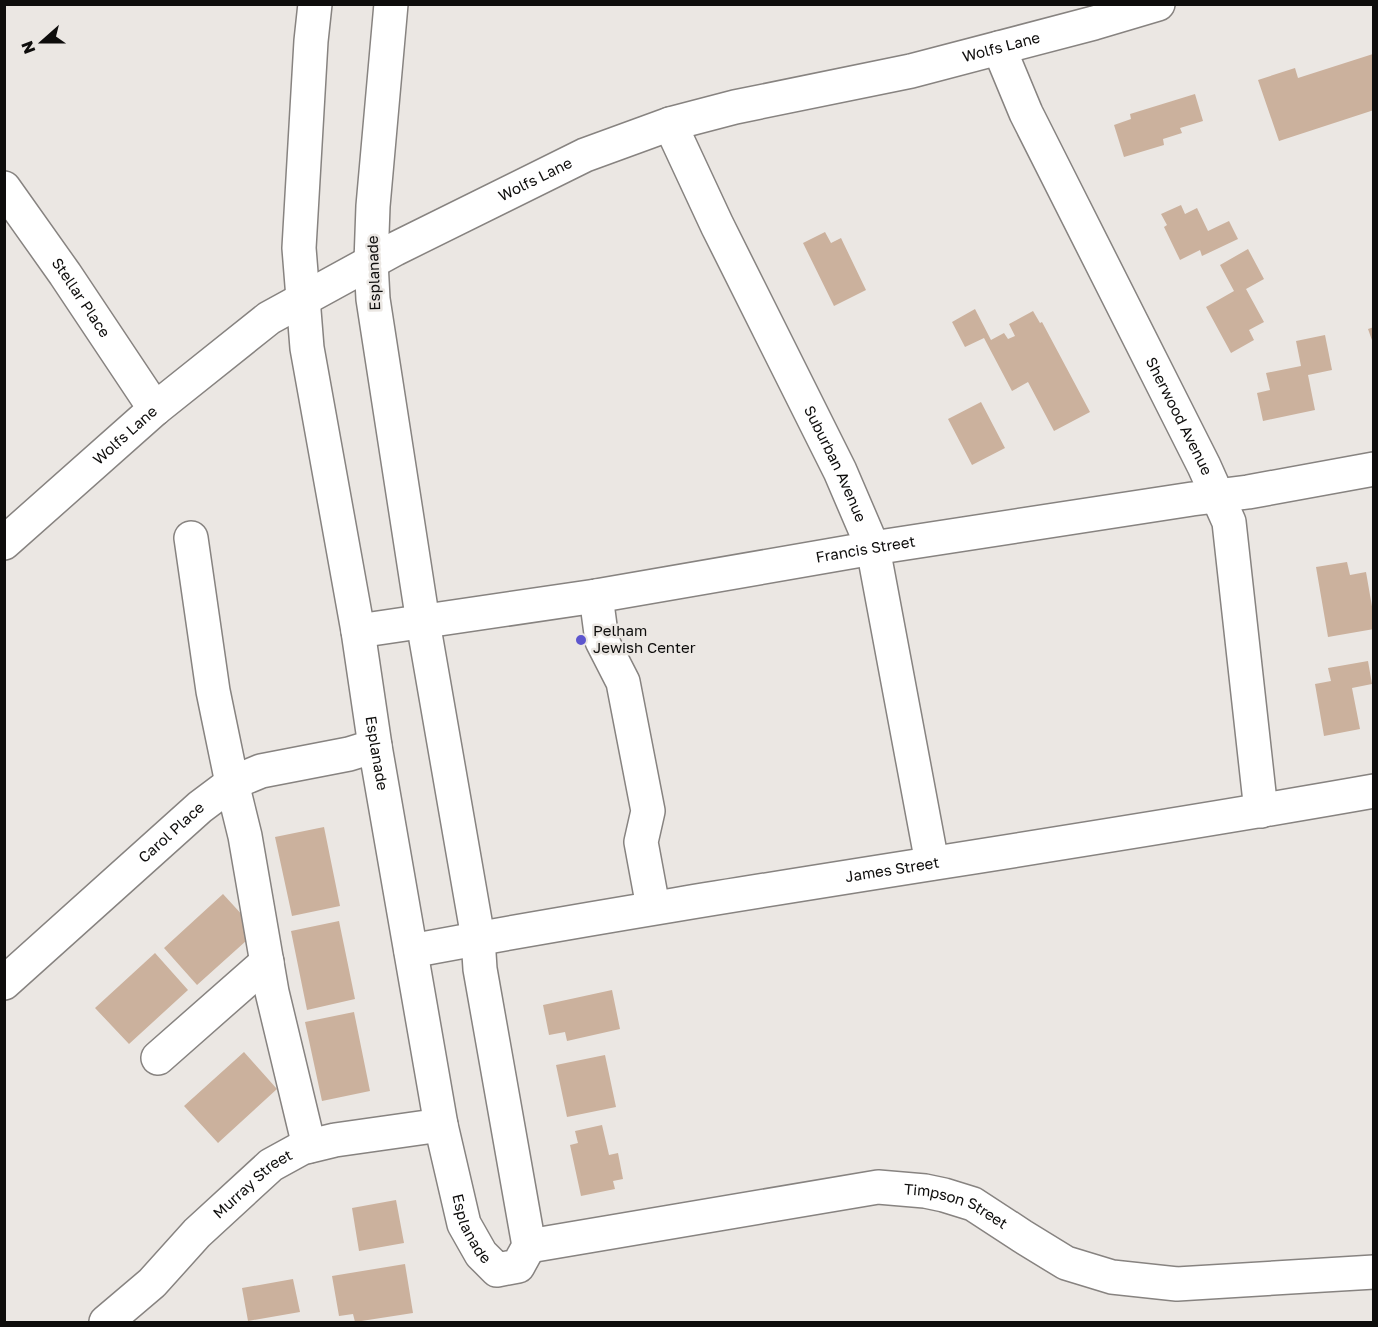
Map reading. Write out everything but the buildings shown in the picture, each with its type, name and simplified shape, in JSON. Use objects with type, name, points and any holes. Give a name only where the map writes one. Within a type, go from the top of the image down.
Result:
[{"type":"street","name":"Esplanade","points":[[315,4],[310,41],[299,248],[307,348],[358,631],[375,746],[441,1125],[465,1224],[481,1254],[497,1270],[518,1266],[529,1246],[480,969],[477,938],[423,622],[373,299],[371,262],[373,206],[397,10]]},
{"type":"street","name":"Wolfs Lane","points":[[4,543],[155,409],[269,318],[371,262],[585,155],[670,124],[735,107],[911,72],[1158,4]]},
{"type":"street","name":"Sherwood Avenue","points":[[999,48],[1026,113],[1194,445],[1229,522],[1261,812]]},
{"type":"street","name":"Suburban Avenue","points":[[670,124],[717,225],[840,471],[873,548],[932,863]]},
{"type":"street","name":"Stellar Place","points":[[4,188],[65,274],[155,409]]},
{"type":"street","name":"Francis Street","points":[[358,631],[596,596],[873,548],[1248,492],[1374,469]]},
{"type":"street","points":[[191,538],[213,691],[245,836],[272,992],[309,1146]]},
{"type":"street","points":[[596,596],[602,640],[623,682],[648,811],[641,842],[653,907]]},
{"type":"street","name":"Carol Place","points":[[4,983],[200,807],[232,783],[261,771],[350,754],[375,746]]},
{"type":"street","name":"James Street","points":[[411,951],[653,907],[1261,812],[1374,792]]},
{"type":"street","points":[[159,1058],[267,962]]},
{"type":"street","name":"Murray Street","points":[[106,1323],[152,1283],[197,1233],[271,1165],[309,1146],[335,1140],[441,1125]]},
{"type":"street","name":"Timpson Street","points":[[529,1246],[878,1187],[925,1191],[973,1204],[1066,1263],[1112,1277],[1177,1284],[1374,1272]]},
{"type":"place","name":"Pelham Jewish Center","points":[[581,640]]}]
